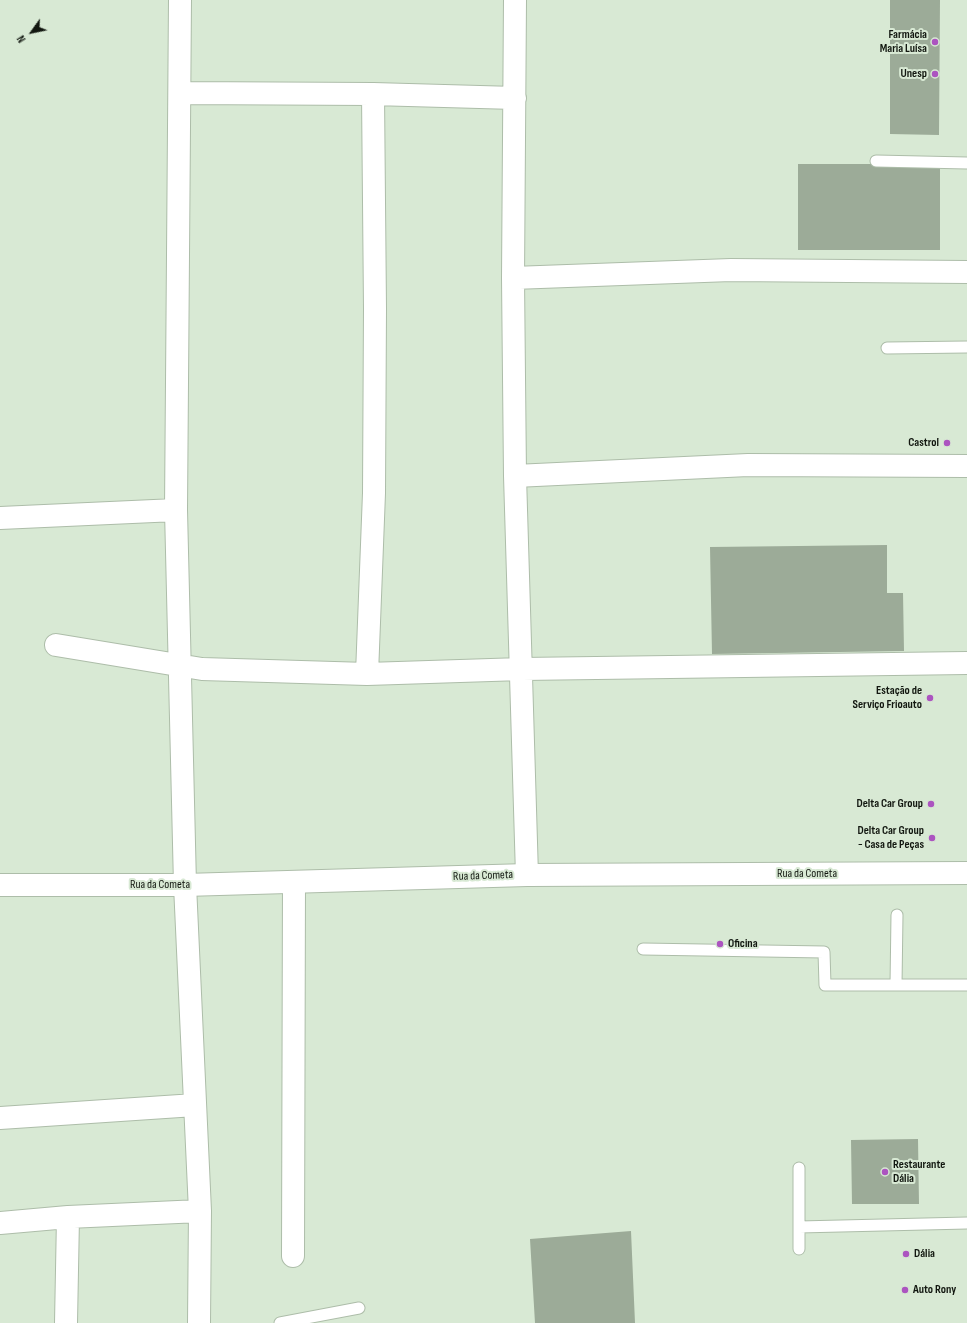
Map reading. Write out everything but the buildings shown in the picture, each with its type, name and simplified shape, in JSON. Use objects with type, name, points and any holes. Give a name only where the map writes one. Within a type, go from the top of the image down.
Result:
[{"type":"street","points":[[180,0],[176,510],[185,885],[200,1211],[199,1323]]},
{"type":"street","points":[[515,0],[515,476],[527,875]]},
{"type":"street","points":[[180,93],[373,94],[515,98]]},
{"type":"street","points":[[367,674],[374,485],[375,309],[373,94]]},
{"type":"street","points":[[514,278],[731,270],[967,272]]},
{"type":"street","points":[[515,476],[748,465],[967,466]]},
{"type":"street","points":[[0,518],[176,510]]},
{"type":"street","points":[[56,645],[179,665],[229,671],[367,674],[522,669],[967,663]]},
{"type":"street","name":"Rua da Cometa","points":[[0,885],[185,885],[527,875],[967,873]]},
{"type":"street","points":[[293,1256],[294,882]]},
{"type":"street","points":[[0,1118],[195,1105]]},
{"type":"street","points":[[0,1223],[68,1217],[200,1211]]},
{"type":"street","points":[[66,1323],[68,1217]]},
{"type":"lane","points":[[876,161],[967,163]]},
{"type":"lane","points":[[887,348],[967,347]]},
{"type":"lane","points":[[896,985],[897,915]]},
{"type":"lane","points":[[643,949],[824,952],[824,985],[967,985]]},
{"type":"lane","points":[[799,1168],[799,1249]]},
{"type":"lane","points":[[799,1227],[967,1223]]},
{"type":"lane","points":[[280,1323],[359,1308]]},
{"type":"place","name":"Farmácia Maria Luísa","points":[[935,42]]},
{"type":"place","name":"Unesp","points":[[935,74]]},
{"type":"place","name":"Castrol","points":[[947,443]]},
{"type":"place","name":"Estação de Serviço Frioauto","points":[[930,698]]},
{"type":"place","name":"Delta Car Group","points":[[931,804]]},
{"type":"place","name":"Delta Car Group - Casa de Peças","points":[[932,838]]},
{"type":"place","name":"Oficina","points":[[720,944]]},
{"type":"place","name":"Restaurante Dália","points":[[885,1172]]},
{"type":"place","name":"Dália","points":[[906,1254]]},
{"type":"place","name":"Auto Rony","points":[[905,1290]]}]
